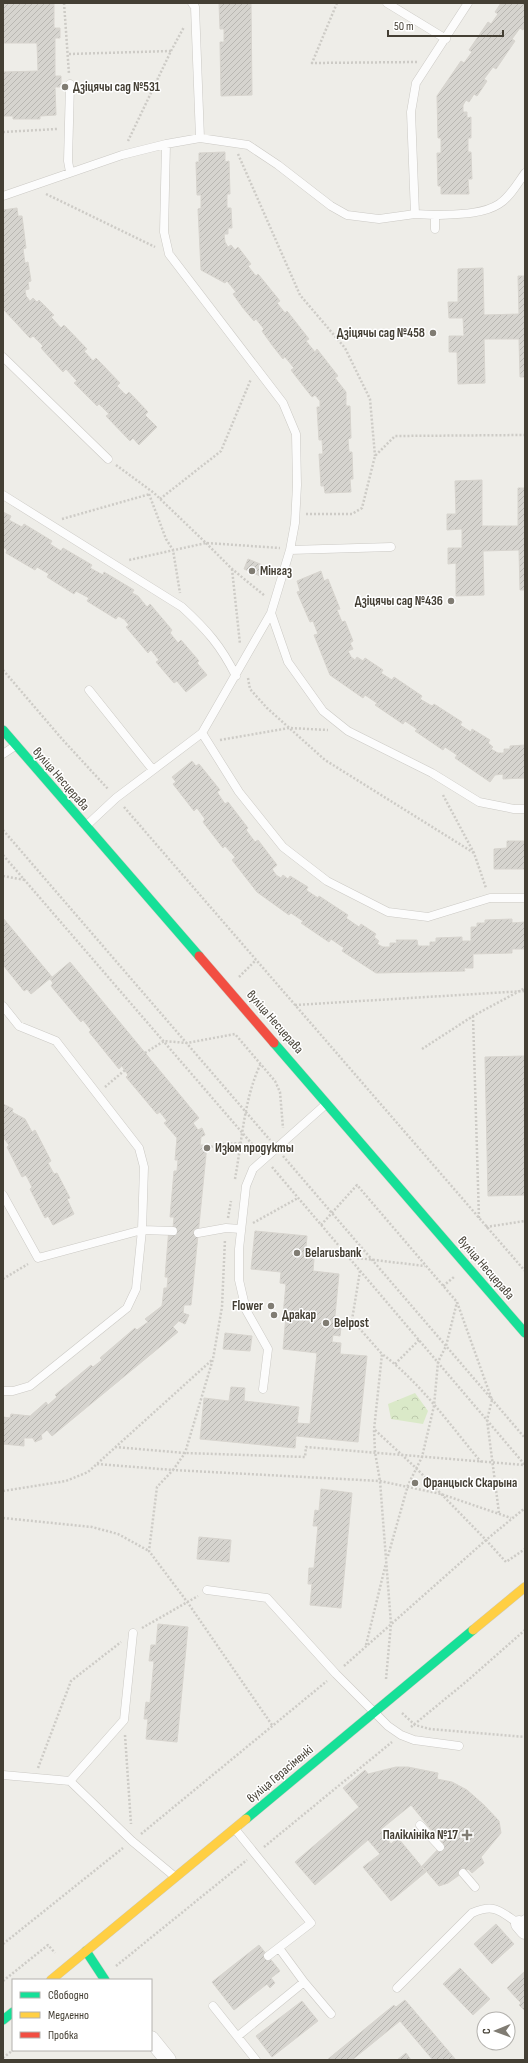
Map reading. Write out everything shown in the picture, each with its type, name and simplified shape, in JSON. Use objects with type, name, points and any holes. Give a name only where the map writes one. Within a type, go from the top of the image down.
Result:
[{"type":"main road","name":"вуліца Несцерава","points":[[3,730],[228,988],[525,1333]]},
{"type":"main road","name":"вуліца Герасіменкі","points":[[52,1979],[525,1587]]},
{"type":"main road","points":[[86,1951],[105,1979]]},
{"type":"main road","points":[[3,2020],[12,2013]]},
{"type":"street","points":[[152,2040],[168,2060]]},
{"type":"lane","points":[[192,3],[195,7],[200,138]]},
{"type":"lane","points":[[387,3],[446,39]]},
{"type":"lane","points":[[416,214],[411,112],[416,83],[468,3]]},
{"type":"lane","points":[[70,84],[68,161],[70,172]]},
{"type":"lane","points":[[3,196],[122,155],[166,144],[200,138],[248,145],[278,165],[331,206],[347,215],[379,219],[416,214],[436,215],[473,212],[499,204],[510,194],[525,174]]},
{"type":"lane","points":[[86,826],[116,798],[202,733],[271,613],[290,550],[295,514],[297,485],[296,434],[283,403],[169,254],[164,232],[166,144]]},
{"type":"lane","points":[[435,229],[436,215]]},
{"type":"lane","points":[[3,357],[108,459]]},
{"type":"lane","points":[[3,495],[182,607],[207,630],[224,653],[236,676]]},
{"type":"lane","points":[[290,550],[391,547]]},
{"type":"lane","points":[[271,613],[288,662],[323,711],[348,731],[432,773],[479,802],[514,809],[525,808]]},
{"type":"lane","points":[[90,690],[152,770]]},
{"type":"lane","points":[[202,733],[239,792],[283,847],[327,881],[388,912],[428,917],[490,898],[525,898]]},
{"type":"lane","points":[[3,754],[16,745]]},
{"type":"lane","points":[[3,1006],[19,1026],[56,1041],[98,1093],[139,1148],[144,1167],[142,1230],[136,1289],[127,1308],[30,1386],[13,1391],[3,1391]]},
{"type":"lane","points":[[263,1389],[268,1349],[246,1310],[239,1280],[241,1229],[246,1186],[253,1169],[327,1103]]},
{"type":"lane","points":[[3,1195],[38,1258],[142,1230],[173,1231]]},
{"type":"lane","points":[[198,1233],[226,1228],[241,1229]]},
{"type":"lane","points":[[208,1590],[267,1598],[336,1674],[373,1712],[401,1735],[414,1740],[459,1746]]},
{"type":"lane","points":[[70,1781],[124,1720],[132,1633]]},
{"type":"lane","points":[[3,1775],[70,1781],[132,1840],[175,1876]]},
{"type":"lane","points":[[420,1825],[440,1847]]},
{"type":"lane","points":[[234,1828],[256,1853],[311,1923],[268,1956]]},
{"type":"lane","points":[[463,1873],[475,1887]]},
{"type":"lane","points":[[397,1988],[472,1913],[484,1907],[496,1908],[523,1925]]},
{"type":"lane","points":[[279,1948],[304,1982],[331,2014]]},
{"type":"lane","points":[[238,2036],[304,1982]]},
{"type":"lane","points":[[214,2006],[256,2060]]},
{"type":"path","points":[[64,3],[69,54],[70,84]]},
{"type":"path","points":[[337,3],[312,63],[430,62]]},
{"type":"path","points":[[69,54],[171,51],[122,155]]},
{"type":"path","points":[[3,132],[70,128]]},
{"type":"path","points":[[233,142],[300,295],[346,348],[370,399],[375,456],[362,508],[352,514],[295,514]]},
{"type":"path","points":[[30,186],[169,254]]},
{"type":"path","points":[[160,499],[221,451],[256,367]]},
{"type":"path","points":[[375,456],[395,436],[525,435]]},
{"type":"path","points":[[108,459],[154,493],[232,569],[269,599],[271,613]]},
{"type":"path","points":[[48,522],[154,493]]},
{"type":"path","points":[[149,494],[166,539],[173,550],[182,607]]},
{"type":"path","points":[[115,564],[206,543],[290,550]]},
{"type":"path","points":[[232,569],[240,649],[244,659],[250,688],[267,708],[325,760],[474,853]]},
{"type":"path","points":[[3,670],[62,739],[116,798],[485,1227],[524,1268],[525,1271]]},
{"type":"path","points":[[208,742],[289,728],[348,731]]},
{"type":"path","points":[[432,773],[474,853],[490,898]]},
{"type":"path","points":[[3,830],[525,1438]]},
{"type":"path","points":[[3,855],[242,1132],[525,1465]]},
{"type":"path","points":[[3,876],[25,880]]},
{"type":"path","points":[[228,988],[256,960]]},
{"type":"path","points":[[294,1005],[525,990]]},
{"type":"path","points":[[422,1050],[473,1016],[520,991]]},
{"type":"path","points":[[473,1016],[479,1220]]},
{"type":"path","points":[[145,1053],[164,1041],[187,1043],[235,1034],[275,1081],[280,1092],[283,1133],[277,1149]]},
{"type":"path","points":[[236,1178],[242,1132],[255,1075],[261,1063]]},
{"type":"path","points":[[98,1093],[125,1070]]},
{"type":"path","points":[[207,1148],[221,1144],[241,1143]]},
{"type":"path","points":[[321,1225],[333,1214],[357,1185],[457,1302],[492,1400],[487,1420],[499,1513]]},
{"type":"path","points":[[241,1229],[298,1198]]},
{"type":"path","points":[[485,1227],[525,1220]]},
{"type":"path","points":[[149,1551],[157,1487],[173,1470],[185,1453],[213,1359],[222,1307],[223,1248],[226,1228]]},
{"type":"path","points":[[348,1257],[425,1266]]},
{"type":"path","points":[[3,1278],[38,1258]]},
{"type":"path","points":[[360,1271],[352,1320],[382,1354],[395,1364],[434,1406],[481,1462]]},
{"type":"path","points":[[366,1645],[387,1559],[408,1485],[422,1457],[434,1406],[438,1362],[446,1346],[457,1302]]},
{"type":"path","points":[[395,1364],[419,1340]]},
{"type":"path","points":[[382,1354],[374,1430],[375,1452],[380,1481],[387,1559],[391,1624],[385,1686]]},
{"type":"path","points":[[3,1491],[66,1481],[88,1472],[213,1359]]},
{"type":"path","points":[[374,1430],[398,1454],[416,1468],[506,1562],[525,1549]]},
{"type":"path","points":[[115,1447],[185,1453],[305,1456],[306,1447],[525,1465]]},
{"type":"path","points":[[97,1464],[173,1470],[380,1481],[408,1485],[441,1494],[511,1518]]},
{"type":"path","points":[[3,1944],[336,1674],[366,1645],[511,1518],[525,1508]]},
{"type":"path","points":[[3,1518],[92,1527],[118,1534],[149,1551],[188,1603],[272,1725]]},
{"type":"path","points":[[35,1778],[71,1681],[132,1633],[188,1603],[208,1590]]},
{"type":"path","points":[[114,1967],[468,1681],[525,1630]]},
{"type":"path","points":[[402,1712],[415,1724],[430,1729],[525,1737]]},
{"type":"path","points":[[124,1720],[132,1840]]},
{"type":"path","points":[[3,1981],[48,1945],[58,1956]]},
{"type":"path","points":[[3,2058],[12,2051]]},
{"type":"green space","points":[[415,1393],[428,1411],[423,1424],[391,1419],[388,1404]]},
{"type":"building","name":"Дзіцячы сад №531","points":[[3,3],[54,3],[54,28],[60,28],[60,38],[55,38],[55,76],[61,76],[61,87],[55,87],[56,115],[40,116],[40,119],[13,119],[13,116],[3,116],[3,72],[38,71],[37,43],[3,43]]},
{"type":"building","points":[[219,3],[251,3],[252,95],[221,96],[220,42],[224,42],[224,29],[220,29]]},
{"type":"building","points":[[501,3],[525,3],[525,26],[523,30],[520,28],[512,39],[515,41],[496,69],[493,67],[484,79],[487,81],[477,96],[474,94],[469,102],[466,100],[463,105],[463,112],[467,112],[467,118],[471,117],[471,138],[468,138],[468,152],[471,152],[472,179],[468,179],[469,194],[441,194],[441,186],[438,186],[437,153],[441,153],[441,138],[438,138],[437,96],[461,61],[464,63],[472,52],[469,50],[488,22],[491,24],[498,14],[495,12]]},
{"type":"building","points":[[225,152],[225,162],[229,161],[230,194],[227,194],[227,208],[231,208],[232,228],[228,228],[228,234],[224,234],[225,242],[228,247],[231,245],[235,250],[238,247],[251,264],[248,266],[256,276],[258,274],[280,301],[277,303],[285,313],[287,311],[309,339],[306,341],[315,352],[317,349],[338,376],[335,378],[346,392],[346,406],[350,406],[351,438],[348,439],[349,452],[352,452],[353,479],[350,479],[351,492],[325,493],[324,486],[321,486],[319,454],[323,454],[322,440],[319,440],[317,407],[320,407],[320,401],[315,395],[312,397],[301,383],[291,370],[294,368],[285,357],[283,359],[272,345],[262,331],[264,329],[256,319],[254,321],[243,308],[233,294],[236,292],[227,281],[225,283],[201,270],[198,209],[201,208],[201,195],[197,195],[196,162],[199,162],[199,153]]},
{"type":"building","points":[[17,208],[18,216],[22,216],[26,248],[23,249],[25,263],[28,262],[31,281],[28,282],[29,289],[25,290],[26,296],[30,301],[33,298],[37,302],[39,300],[54,315],[51,317],[61,328],[64,325],[87,349],[84,351],[93,361],[96,358],[120,383],[117,386],[126,395],[129,392],[148,412],[145,415],[157,427],[139,445],[133,438],[130,441],[106,416],[109,414],[99,404],[97,406],[74,383],[77,381],[66,369],[63,372],[41,348],[43,346],[33,336],[30,338],[3,309],[3,210]]},
{"type":"building","points":[[483,268],[484,315],[519,314],[518,276],[525,276],[525,377],[520,377],[519,339],[484,339],[485,383],[458,384],[457,352],[449,352],[449,336],[464,336],[463,318],[449,318],[448,302],[458,302],[458,269]]},
{"type":"building","points":[[482,480],[482,526],[518,526],[518,488],[525,488],[525,590],[520,590],[519,550],[483,551],[484,595],[456,596],[456,563],[448,564],[448,548],[462,548],[462,529],[447,530],[447,514],[456,514],[455,481]]},
{"type":"building","points":[[3,512],[11,516],[9,520],[22,527],[24,524],[52,541],[50,544],[61,551],[63,548],[92,565],[90,568],[103,575],[104,572],[134,590],[132,593],[138,596],[147,607],[150,604],[172,630],[170,633],[178,643],[181,640],[199,661],[197,663],[207,675],[186,692],[177,681],[174,683],[156,662],[159,660],[151,650],[148,653],[126,627],[129,625],[124,619],[118,616],[116,619],[87,601],[89,598],[76,591],[74,594],[47,577],[49,574],[37,567],[35,570],[6,553],[7,550],[3,547]]},
{"type":"building","points":[[248,559],[265,566],[260,576],[244,569]]},
{"type":"building","points":[[321,571],[324,581],[328,579],[340,609],[337,610],[342,622],[345,621],[353,641],[350,643],[353,649],[348,651],[351,657],[355,660],[357,657],[363,661],[365,658],[383,670],[381,673],[392,680],[394,677],[422,696],[420,699],[432,706],[434,704],[462,722],[460,725],[471,732],[472,729],[490,740],[488,743],[493,747],[491,749],[498,753],[504,753],[504,749],[510,749],[510,746],[525,745],[525,778],[503,779],[503,774],[495,775],[490,782],[455,758],[457,755],[445,747],[443,750],[415,731],[417,729],[405,721],[403,724],[375,705],[377,703],[365,695],[363,698],[330,675],[314,635],[318,634],[313,621],[310,622],[297,592],[300,591],[297,581]]},
{"type":"building","points":[[192,761],[196,766],[199,764],[220,790],[217,792],[225,804],[228,802],[248,828],[246,830],[255,842],[258,840],[277,865],[272,869],[276,875],[281,878],[283,875],[288,879],[290,876],[308,887],[306,890],[318,898],[319,896],[348,915],[346,918],[359,927],[361,924],[376,934],[374,937],[379,941],[377,944],[383,947],[390,947],[390,943],[397,943],[396,940],[417,940],[418,946],[430,946],[430,942],[436,942],[436,938],[462,937],[462,941],[471,941],[471,927],[477,927],[477,923],[485,923],[485,920],[512,919],[512,923],[525,922],[525,949],[512,949],[512,953],[473,954],[473,968],[464,968],[465,971],[376,973],[342,951],[344,948],[331,939],[329,942],[301,923],[303,921],[291,913],[289,915],[257,892],[232,860],[235,857],[225,846],[223,848],[203,822],[205,819],[197,808],[194,811],[173,784],[176,782],[172,777]]},
{"type":"building","points":[[507,841],[525,841],[525,869],[494,869],[494,849],[507,848]]},
{"type":"building","points":[[3,918],[52,977],[31,994],[27,989],[24,991],[3,965]]},
{"type":"building","points":[[70,962],[199,1118],[193,1123],[198,1130],[202,1128],[205,1135],[201,1137],[200,1145],[207,1145],[191,1305],[184,1305],[183,1313],[189,1315],[185,1324],[179,1321],[173,1327],[178,1332],[52,1436],[47,1430],[41,1435],[42,1439],[35,1442],[33,1438],[24,1438],[24,1446],[3,1444],[3,1417],[10,1418],[11,1414],[30,1416],[46,1402],[48,1405],[57,1397],[55,1395],[91,1365],[93,1367],[102,1360],[100,1358],[135,1328],[137,1330],[148,1322],[145,1319],[162,1306],[164,1288],[167,1288],[168,1277],[165,1277],[169,1228],[173,1228],[174,1217],[170,1217],[174,1171],[177,1171],[178,1160],[175,1160],[177,1138],[164,1123],[167,1121],[160,1112],[157,1114],[126,1077],[128,1075],[122,1066],[119,1069],[89,1032],[91,1030],[83,1020],[81,1022],[51,986],[53,983],[50,979]]},
{"type":"building","points":[[525,1056],[525,1195],[488,1196],[485,1057]]},
{"type":"building","points":[[3,1104],[13,1109],[12,1112],[25,1119],[32,1132],[35,1130],[51,1161],[48,1163],[54,1174],[57,1173],[70,1198],[67,1199],[74,1214],[53,1225],[48,1216],[45,1218],[30,1189],[32,1187],[26,1175],[22,1177],[7,1147],[9,1145],[3,1137]]},
{"type":"building","points":[[255,1231],[307,1236],[305,1258],[314,1259],[313,1271],[339,1274],[334,1326],[341,1327],[340,1336],[333,1335],[332,1342],[341,1343],[340,1354],[367,1356],[358,1442],[296,1436],[295,1448],[200,1439],[204,1398],[229,1401],[231,1387],[245,1388],[244,1401],[299,1407],[297,1423],[310,1424],[317,1353],[283,1349],[286,1316],[283,1315],[286,1284],[280,1283],[281,1272],[251,1269]]},
{"type":"building","points":[[225,1333],[252,1336],[250,1351],[223,1349]]},
{"type":"building","points":[[321,1489],[352,1493],[341,1608],[310,1605],[312,1584],[308,1584],[309,1568],[314,1568],[318,1526],[313,1526],[315,1510],[319,1511]]},
{"type":"building","points":[[199,1537],[231,1540],[229,1562],[197,1559]]},
{"type":"building","points":[[158,1624],[188,1627],[177,1742],[146,1739],[148,1719],[144,1719],[146,1702],[150,1703],[154,1661],[149,1661],[151,1645],[156,1645]]},
{"type":"building","name":"Паліклініка №17","points":[[396,1767],[408,1767],[438,1773],[437,1779],[452,1782],[467,1790],[499,1821],[501,1833],[481,1857],[484,1863],[472,1873],[468,1869],[448,1883],[439,1886],[422,1866],[443,1844],[411,1805],[380,1830],[391,1844],[398,1838],[426,1872],[391,1901],[363,1867],[380,1854],[368,1840],[315,1885],[295,1862],[359,1807],[343,1788],[365,1770],[368,1774]]},
{"type":"building","points":[[496,1924],[514,1944],[492,1964],[474,1944]]},
{"type":"building","points":[[259,1945],[280,1971],[271,1978],[275,1983],[270,1988],[267,1984],[234,2010],[212,1982]]},
{"type":"building","points":[[460,1968],[490,1999],[473,2015],[443,1984]]},
{"type":"building","points":[[525,1971],[525,2011],[519,2005],[521,2003],[507,1988]]},
{"type":"building","points":[[405,2000],[456,2060],[433,2060],[400,2021],[352,2060],[327,2060],[394,2005],[396,2007]]},
{"type":"building","points":[[302,2001],[318,2021],[272,2057],[256,2036]]},
{"type":"building","points":[[406,2053],[411,2060],[397,2060]]},
{"type":"traffic: fast","points":[[3,730],[199,956]]},
{"type":"traffic: fast","points":[[274,1043],[525,1333]]},
{"type":"traffic: fast","points":[[246,1819],[473,1630]]},
{"type":"traffic: fast","points":[[86,1951],[104,1979]]},
{"type":"traffic: fast","points":[[3,2020],[12,2013]]},
{"type":"traffic: slow","points":[[473,1630],[525,1587]]},
{"type":"traffic: slow","points":[[52,1979],[246,1819]]},
{"type":"traffic: jam","points":[[199,956],[274,1043]]},
{"type":"place","name":"Дзіцячы сад №531","points":[[65,87]]},
{"type":"place","name":"Дзіцячы сад №458","points":[[433,333]]},
{"type":"place","name":"Мінгаз","points":[[252,571]]},
{"type":"place","name":"Дзіцячы сад №436","points":[[451,601]]},
{"type":"place","name":"Изюм продукты","points":[[207,1148]]},
{"type":"place","name":"Belarusbank","points":[[297,1253]]},
{"type":"place","name":"Flower","points":[[271,1306]]},
{"type":"place","name":"Дракар","points":[[274,1315]]},
{"type":"place","name":"Belpost","points":[[326,1323]]},
{"type":"place","name":"Францыск Скарына","points":[[415,1483]]},
{"type":"place","name":"Паліклініка №17","points":[[467,1835]]}]
